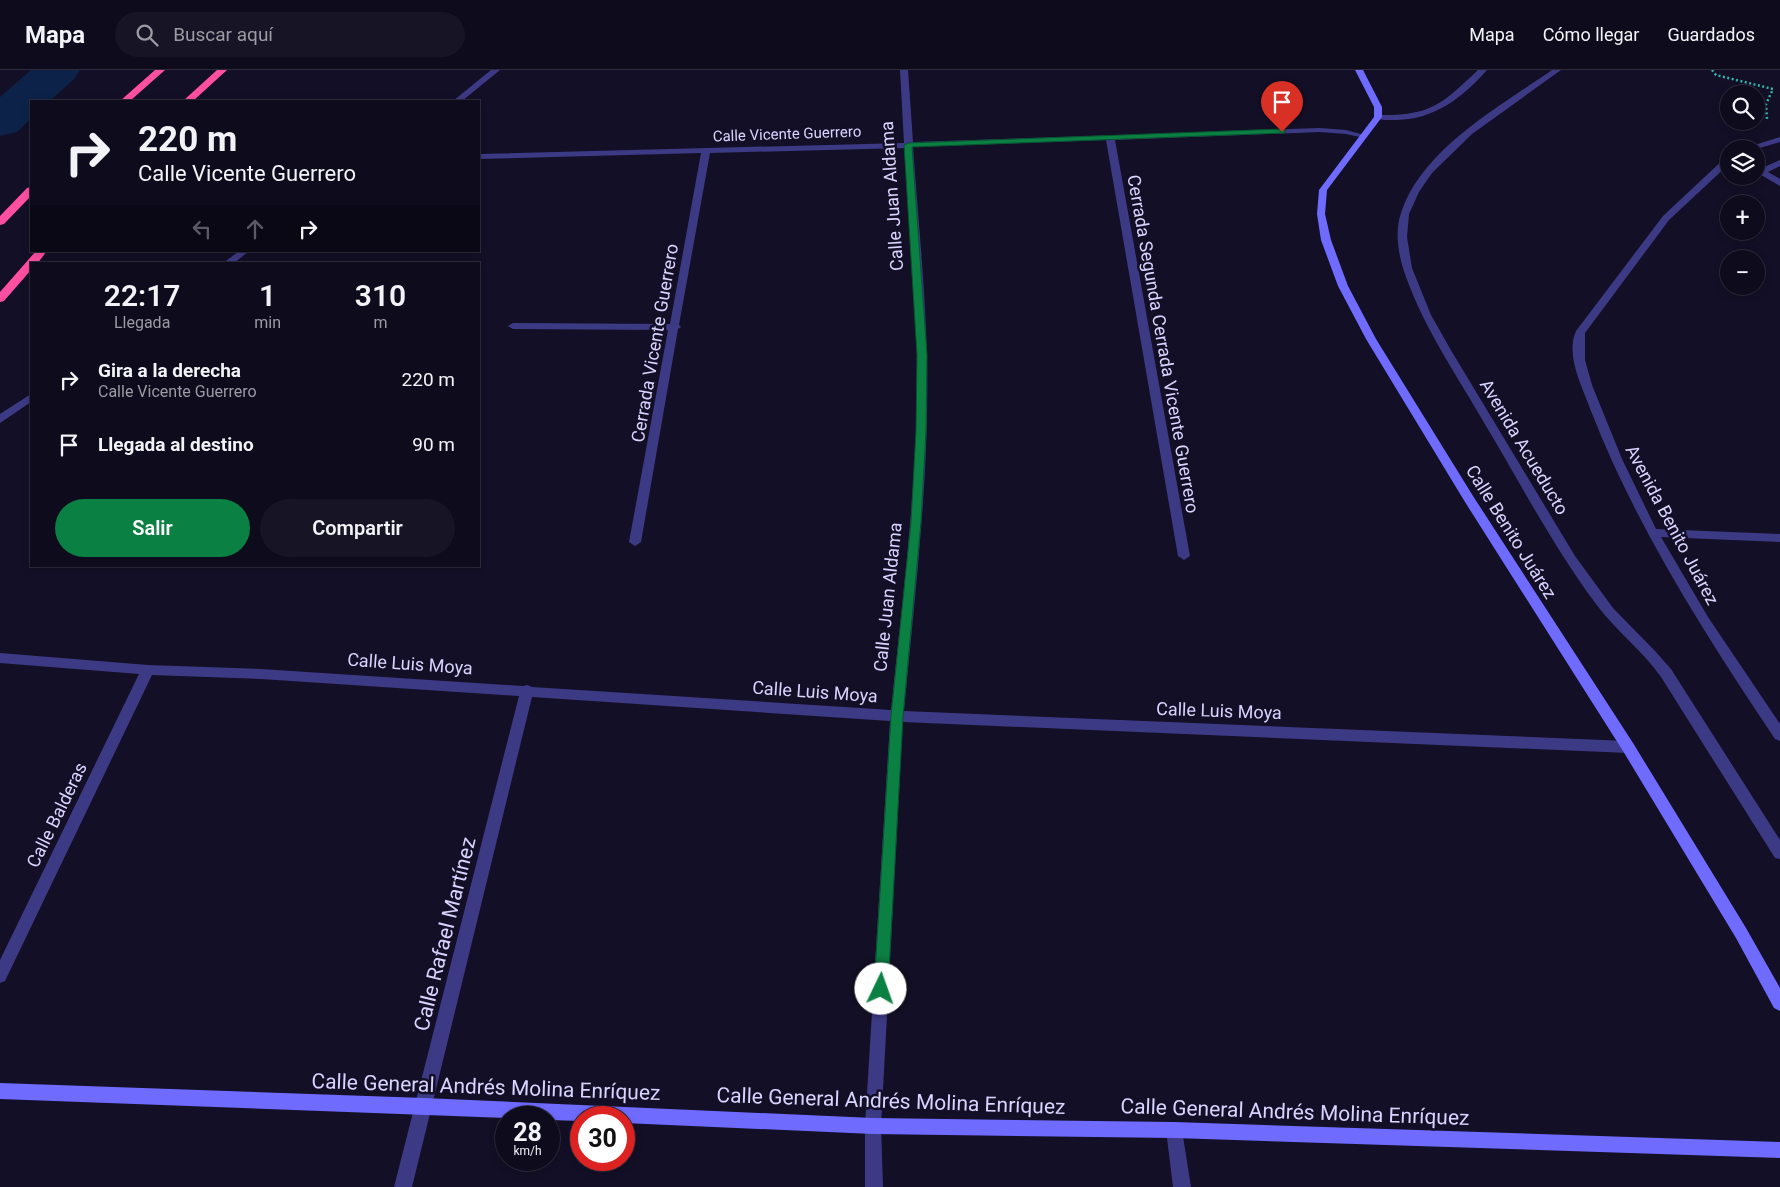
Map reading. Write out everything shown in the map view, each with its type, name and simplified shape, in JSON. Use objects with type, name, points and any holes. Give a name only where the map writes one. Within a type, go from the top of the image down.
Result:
[{"type":"highway","points":[[126,100],[160,70]]},
{"type":"highway","points":[[189,100],[222,70]]},
{"type":"highway","points":[[0,222],[30,191]]},
{"type":"highway","points":[[32,262],[41,252]]},
{"type":"highway","points":[[0,299],[30,265]]},
{"type":"street","points":[[458,100],[496,70]]},
{"type":"street","name":"Calle Juan Aldama","points":[[874,1187],[873,1126],[897,716],[916,522],[921,431],[922,355],[904,70]]},
{"type":"street","points":[[1359,70],[1378,107],[1378,117],[1414,118],[1430,113],[1465,88],[1483,70]]},
{"type":"street","name":"Avenida Acueducto","points":[[1557,70],[1472,130],[1437,161],[1418,186],[1405,214],[1402,243],[1410,276],[1438,335],[1573,561],[1602,604],[1639,640],[1664,671],[1780,853]]},
{"type":"street","name":"Calle Benito Juárez","points":[[1378,117],[1323,190],[1321,214],[1326,240],[1343,286],[1372,339],[1468,499],[1628,747],[1741,933],[1780,1003]]},
{"type":"street","name":"Calle Vicente Guerrero","points":[[480,156],[908,145],[1320,130],[1346,132],[1364,136]]},
{"type":"street","name":"Cerrada Segunda Cerrada Vicente Guerrero","points":[[1110,137],[1184,556]]},
{"type":"street","points":[[1765,143],[1780,139]]},
{"type":"street","name":"Cerrada Vicente Guerrero","points":[[635,542],[676,327],[706,150]]},
{"type":"street","points":[[1765,168],[1780,163]]},
{"type":"street","name":"Avenida Benito Juárez","points":[[1720,167],[1666,218],[1580,333],[1578,353],[1588,388],[1614,458],[1653,533],[1716,640],[1780,735]]},
{"type":"street","points":[[1765,172],[1780,183]]},
{"type":"street","points":[[230,262],[244,252]]},
{"type":"street","points":[[514,326],[676,327]]},
{"type":"street","points":[[0,419],[30,398]]},
{"type":"street","points":[[1653,533],[1780,538]]},
{"type":"street","name":"Calle Luis Moya","points":[[0,658],[148,670],[261,674],[527,690],[897,716],[1628,747]]},
{"type":"street","name":"Calle Balderas","points":[[0,976],[148,670]]},
{"type":"street","name":"Calle Rafael Martínez","points":[[403,1187],[527,690]]},
{"type":"street","name":"Calle General Andrés Molina Enríquez","points":[[0,1091],[424,1106],[873,1126],[1174,1130],[1780,1150]]},
{"type":"street","points":[[1174,1130],[1182,1187]]},
{"type":"path","points":[[1712,70],[1716,75],[1773,89],[1766,104],[1767,119],[1774,121]]},
{"type":"waterway","points":[[0,122],[58,70]]},
{"type":"route","points":[[881,989],[897,716],[916,522],[921,431],[922,355],[908,145],[1282,132]]}]
